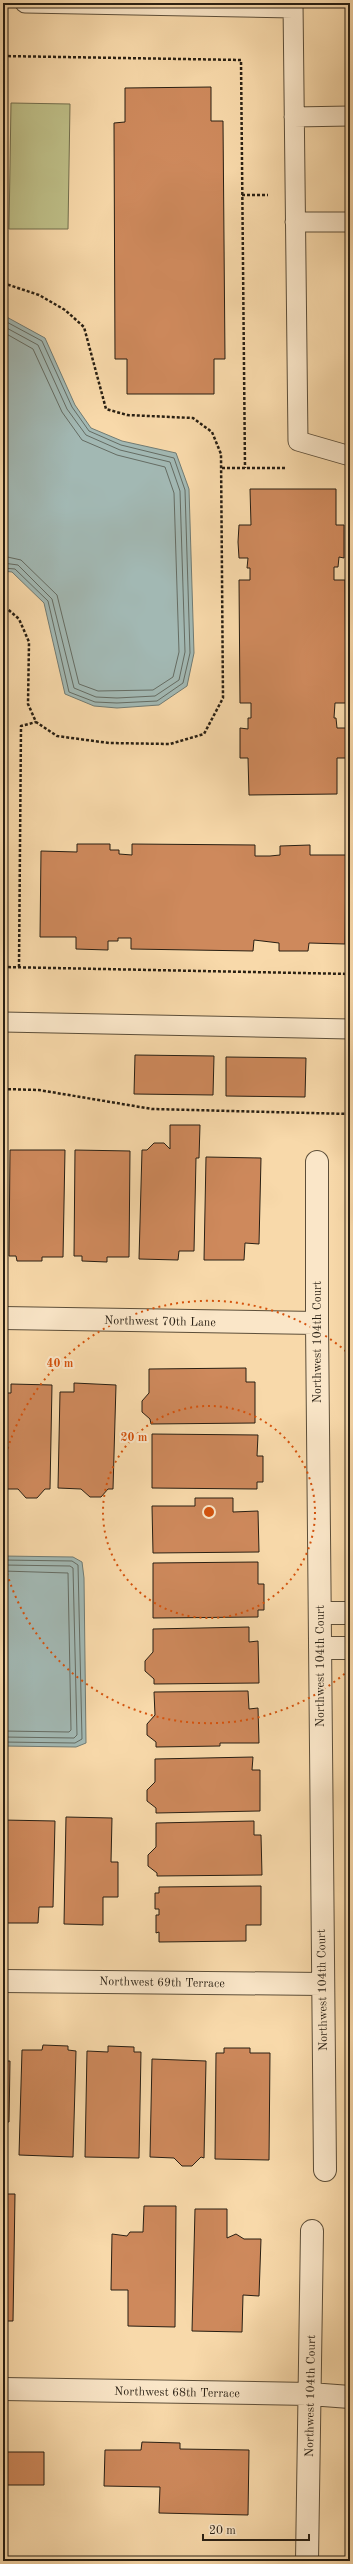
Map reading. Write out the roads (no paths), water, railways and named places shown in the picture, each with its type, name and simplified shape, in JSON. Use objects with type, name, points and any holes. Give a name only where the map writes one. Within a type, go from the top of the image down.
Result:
[{"type":"street","name":"Northwest 104th Court","points":[[318,1162],[317,1323],[322,1984],[325,2170]]},
{"type":"street","name":"Northwest 70th Lane","points":[[3,1318],[317,1323]]},
{"type":"street","points":[[320,1613],[350,1613]]},
{"type":"street","points":[[320,1648],[350,1648]]},
{"type":"street","name":"Northwest 69th Terrace","points":[[3,1980],[322,1984]]},
{"type":"street","name":"Northwest 104th Court","points":[[307,2561],[312,2231]]},
{"type":"street","name":"Northwest 68th Terrace","points":[[3,2389],[310,2394],[350,2397]]},
{"type":"lane","points":[[25,3],[293,5],[298,441],[350,456]]},
{"type":"lane","points":[[294,117],[350,116]]},
{"type":"lane","points":[[295,222],[350,222]]},
{"type":"lane","points":[[3,1022],[350,1029]]},
{"type":"water","points":[[3,315],[45,338],[75,405],[91,428],[122,441],[176,453],[189,489],[194,653],[187,686],[159,705],[117,708],[94,706],[65,694],[44,603],[12,572],[3,571]]},
{"type":"water","points":[[3,1556],[73,1557],[82,1562],[84,1578],[86,1743],[76,1747],[3,1746]]}]
